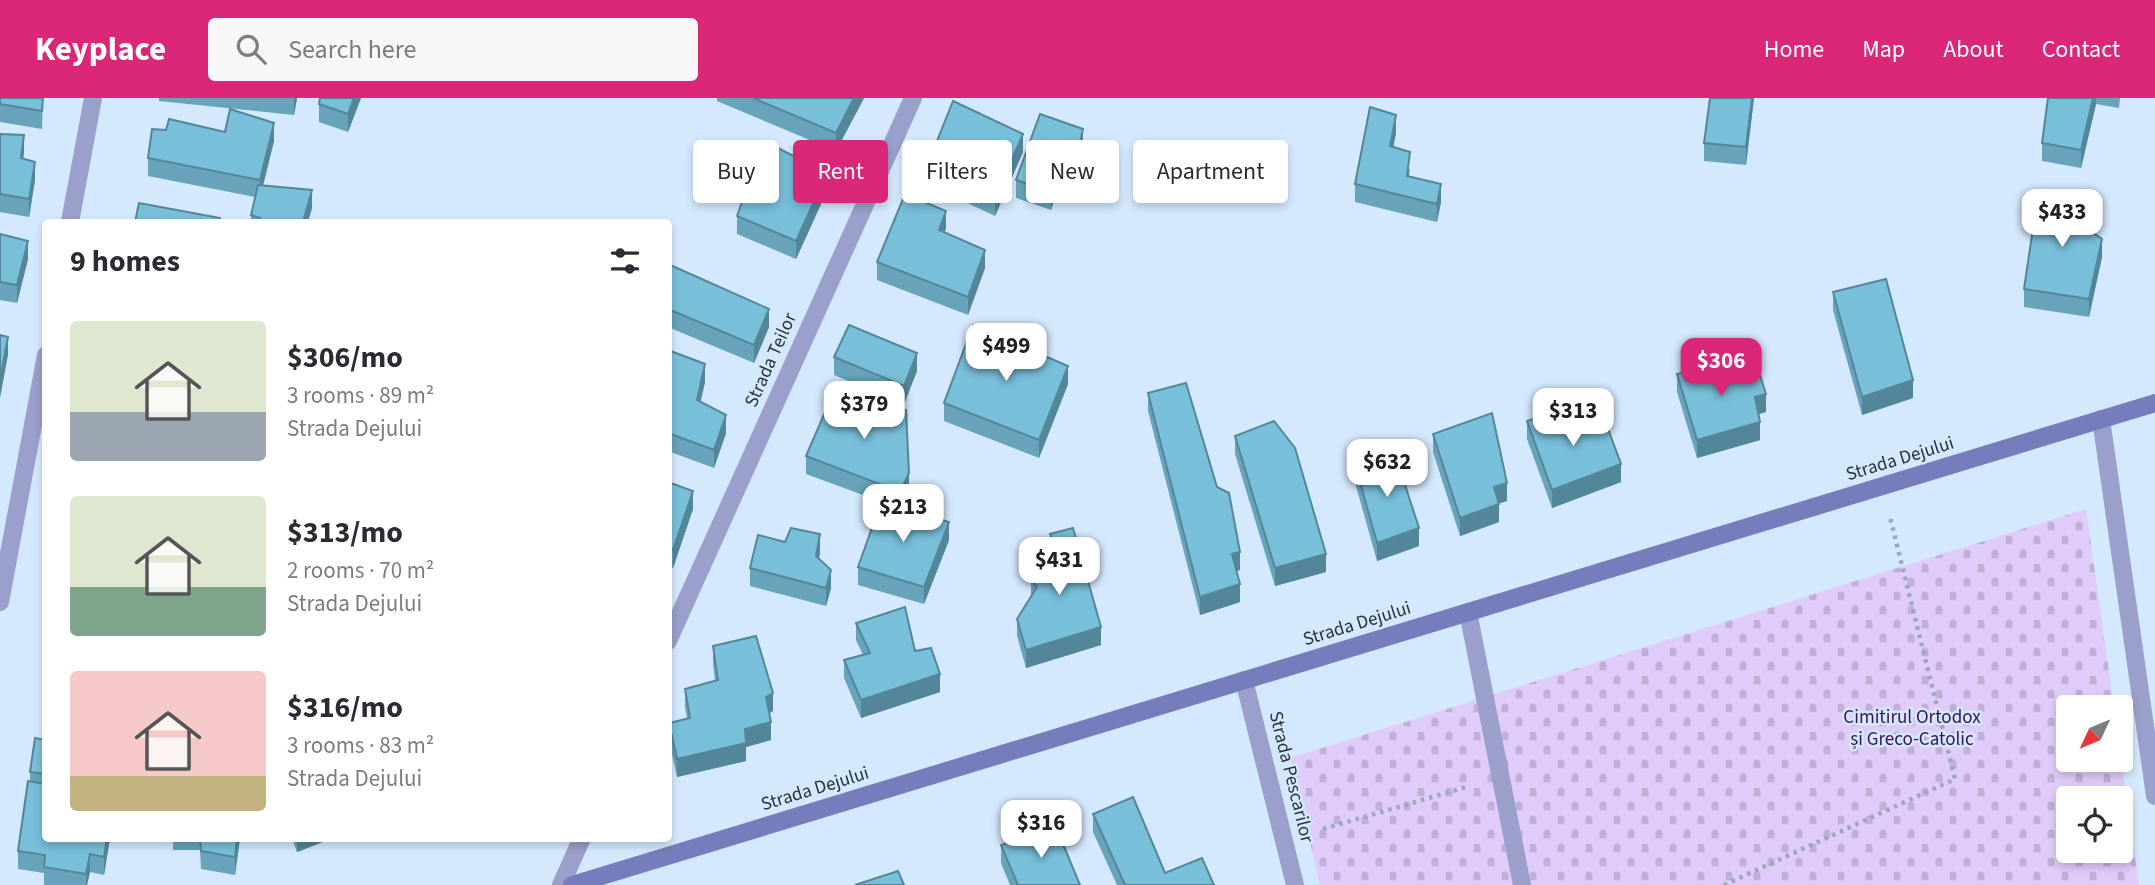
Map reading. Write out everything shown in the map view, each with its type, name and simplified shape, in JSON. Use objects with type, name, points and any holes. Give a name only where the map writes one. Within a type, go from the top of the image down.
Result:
[{"type":"main road","name":"Strada Dejului","points":[[572,885],[2155,403]]},
{"type":"street","points":[[71,219],[93,98]]},
{"type":"street","name":"Strada Teilor","points":[[672,632],[913,98]]},
{"type":"street","points":[[0,602],[42,376]]},
{"type":"street","points":[[2101,419],[2155,796]]},
{"type":"street","points":[[1468,612],[1522,885]]},
{"type":"street","name":"Strada Pescarilor","points":[[1244,680],[1295,885]]},
{"type":"street","points":[[561,885],[580,842]]},
{"type":"path","points":[[1724,885],[1955,779],[1882,486]]},
{"type":"path","points":[[1324,829],[1501,776]]},
{"type":"green space","name":"Cimitirul Ortodox și Greco-Catolic","points":[[2086,509],[2112,695],[2056,695],[2056,772],[2123,772],[2125,786],[2056,786],[2056,863],[2133,863],[2133,842],[2139,885],[1320,885],[1290,758]]},
{"type":"building","points":[[0,98],[43,98],[42,111],[0,104]]},
{"type":"building","points":[[320,98],[354,98],[348,114],[319,104]]},
{"type":"building","points":[[753,98],[854,98],[836,133]]},
{"type":"building","points":[[1710,98],[1752,98],[1746,147],[1704,143]]},
{"type":"building","points":[[2048,98],[2093,98],[2081,150],[2042,143]]},
{"type":"building","points":[[953,101],[1023,134],[1012,159],[1012,140],[937,140]]},
{"type":"building","points":[[1370,107],[1396,115],[1390,146],[1410,152],[1407,176],[1441,184],[1437,204],[1355,184]]},
{"type":"building","points":[[230,109],[274,123],[260,180],[148,158],[152,129],[166,130],[169,119],[225,132]]},
{"type":"building","points":[[1040,114],[1083,129],[1080,140],[1031,140]]},
{"type":"building","points":[[0,134],[24,135],[21,158],[35,162],[29,199],[0,194]]},
{"type":"building","points":[[779,149],[793,156],[793,203],[813,203],[796,241],[737,216],[742,203],[779,203]]},
{"type":"building","points":[[1026,152],[1026,183],[1016,180]]},
{"type":"building","points":[[258,185],[312,190],[304,219],[260,219],[251,215]]},
{"type":"building","points":[[2038,195],[2090,201],[2088,229],[2102,239],[2089,299],[2024,289]]},
{"type":"building","points":[[902,201],[927,203],[946,211],[939,230],[985,250],[968,297],[877,262]]},
{"type":"building","points":[[139,203],[220,218],[220,219],[136,219]]},
{"type":"building","points":[[0,234],[28,241],[17,285],[0,282]]},
{"type":"building","points":[[672,266],[769,309],[754,345],[672,311]]},
{"type":"building","points":[[1886,279],[1913,380],[1862,397],[1833,292]]},
{"type":"building","points":[[849,325],[917,353],[904,386],[834,357]]},
{"type":"building","points":[[973,325],[1068,366],[1039,440],[944,403]]},
{"type":"building","points":[[0,335],[8,337],[0,380]]},
{"type":"building","points":[[672,352],[705,364],[697,400],[726,415],[714,450],[672,434]]},
{"type":"building","points":[[1731,361],[1733,371],[1758,369],[1766,394],[1755,397],[1760,422],[1697,440],[1677,374]]},
{"type":"building","points":[[1186,383],[1217,487],[1229,493],[1240,552],[1232,554],[1240,584],[1200,597],[1148,393]]},
{"type":"building","points":[[833,394],[906,410],[909,473],[900,492],[806,456]]},
{"type":"building","points":[[1560,410],[1568,422],[1604,418],[1621,464],[1552,490],[1527,421]]},
{"type":"building","points":[[1492,413],[1507,483],[1494,487],[1499,504],[1460,518],[1433,434]]},
{"type":"building","points":[[1274,421],[1295,448],[1326,554],[1275,568],[1235,436]]},
{"type":"building","points":[[1395,454],[1419,528],[1377,543],[1356,468]]},
{"type":"building","points":[[672,483],[693,491],[672,550]]},
{"type":"building","points":[[882,500],[949,522],[924,587],[858,567]]},
{"type":"building","points":[[791,528],[820,534],[816,556],[831,570],[826,588],[750,568],[758,535],[785,542]]},
{"type":"building","points":[[1073,528],[1101,627],[1026,650],[1017,619],[1037,587],[1031,577],[1046,568],[1038,555],[1057,549],[1050,534]]},
{"type":"building","points":[[905,607],[915,651],[931,648],[940,674],[861,700],[844,660],[870,653],[856,623]]},
{"type":"building","points":[[756,636],[773,693],[766,697],[771,722],[745,729],[746,743],[677,759],[672,722],[690,718],[685,689],[718,680],[713,646]]},
{"type":"building","points":[[35,738],[42,739],[42,774],[30,772]]},
{"type":"building","points":[[28,781],[42,783],[42,842],[106,842],[104,857],[90,854],[86,874],[44,867],[45,855],[18,851]]},
{"type":"building","points":[[1133,797],[1165,873],[1202,858],[1214,885],[1125,885],[1093,814]]},
{"type":"building","points":[[1056,827],[1080,885],[1018,885],[1001,845]]},
{"type":"building","points":[[200,842],[237,842],[235,857],[201,851]]},
{"type":"building","points":[[898,871],[904,885],[855,885]]}]
